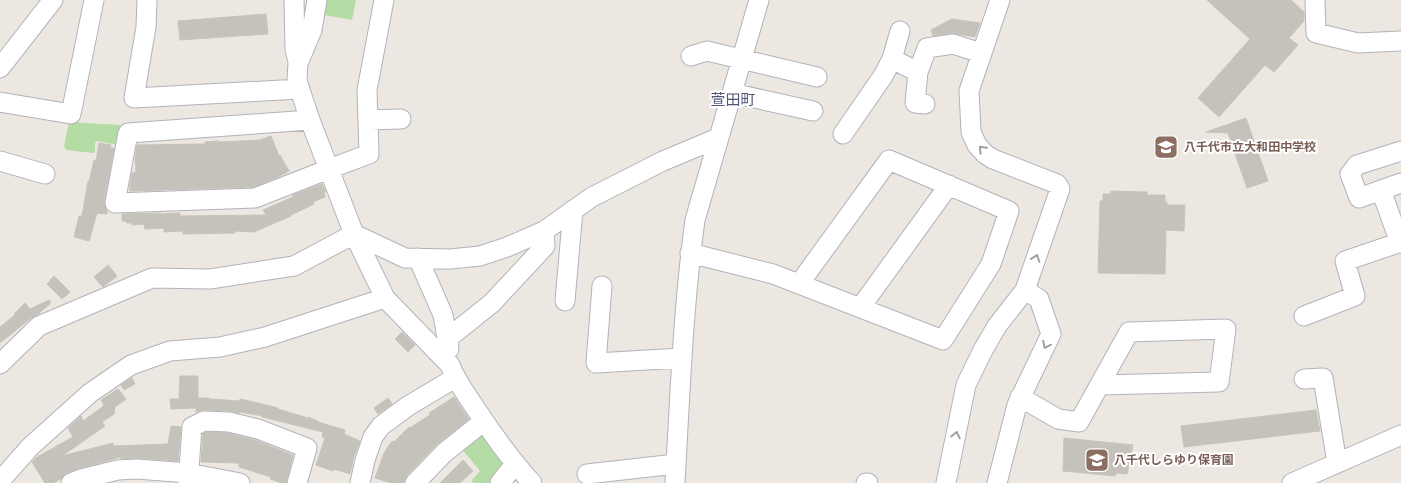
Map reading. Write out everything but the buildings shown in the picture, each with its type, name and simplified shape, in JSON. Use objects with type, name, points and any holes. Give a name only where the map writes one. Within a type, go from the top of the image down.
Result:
[{"type":"street","points":[[0,68],[53,0]]},
{"type":"street","points":[[0,102],[71,114],[94,0]]},
{"type":"street","points":[[148,0],[146,27],[134,98],[300,90]]},
{"type":"street","points":[[294,0],[295,48],[298,62],[297,81],[354,234],[385,298],[452,371],[484,421],[515,464],[532,483]]},
{"type":"street","points":[[298,62],[312,30],[317,0]]},
{"type":"street","points":[[310,120],[128,134],[114,203],[255,198],[369,154],[367,90],[384,0]]},
{"type":"street","points":[[586,474],[676,474],[681,358],[694,220],[760,0]]},
{"type":"street","points":[[946,483],[966,385],[997,326],[1026,290],[1060,189],[1057,184],[993,159],[985,154],[977,145],[971,132],[969,91],[1000,0]]},
{"type":"street","points":[[1315,0],[1316,33],[1358,43],[1401,41]]},
{"type":"street","points":[[843,134],[883,76],[892,59],[900,31]]},
{"type":"street","points":[[915,103],[918,72],[927,48],[953,44],[981,53]]},
{"type":"street","points":[[691,56],[707,51],[816,77]]},
{"type":"street","points":[[892,59],[918,72]]},
{"type":"street","points":[[732,93],[813,111]]},
{"type":"street","points":[[368,120],[401,119]]},
{"type":"street","points":[[354,234],[405,258],[450,259],[480,256],[544,231],[592,197],[663,161],[718,138]]},
{"type":"street","points":[[1401,151],[1357,165],[1350,174],[1359,198],[1401,184]]},
{"type":"street","points":[[690,253],[774,274],[799,284],[860,308],[943,340],[991,264],[1009,210],[890,160],[799,284]]},
{"type":"street","points":[[2,167],[45,174]]},
{"type":"street","points":[[860,308],[949,185]]},
{"type":"street","points":[[1304,316],[1355,296],[1345,261],[1400,242],[1382,190]]},
{"type":"street","points":[[565,301],[573,210]]},
{"type":"street","points":[[448,339],[492,303],[545,246],[544,231]]},
{"type":"street","points":[[0,364],[39,326],[152,278],[210,279],[294,266],[354,234]]},
{"type":"street","points":[[418,258],[443,315],[452,371]]},
{"type":"street","points":[[602,286],[596,363],[681,358]]},
{"type":"street","points":[[997,483],[1017,405],[1051,334],[1039,299],[1026,290]]},
{"type":"street","points":[[0,481],[36,441],[90,394],[131,365],[170,351],[220,346],[265,337],[385,298]]},
{"type":"street","points":[[1020,397],[1058,419],[1080,422],[1100,385],[1129,332],[1226,329],[1219,382],[1100,385]]},
{"type":"street","points":[[360,483],[364,460],[381,426],[452,371]]},
{"type":"street","points":[[1304,378],[1323,378],[1337,463]]},
{"type":"street","points":[[415,483],[444,453],[484,421]]},
{"type":"street","points":[[188,478],[192,427],[204,422],[229,422],[258,429],[307,448],[297,483]]},
{"type":"street","points":[[1292,483],[1401,434]]},
{"type":"street","points":[[500,483],[515,464]]},
{"type":"street","points":[[71,483],[100,479],[118,470],[137,469],[188,478],[240,483]]},
{"type":"green space","points":[[327,0],[356,0],[352,20],[324,15]]},
{"type":"green space","points":[[69,122],[120,125],[122,127],[118,145],[97,141],[95,143],[95,152],[93,153],[66,150],[64,146]]},
{"type":"green space","points":[[483,431],[508,466],[494,483],[474,483],[471,481],[480,471],[461,448]]},
{"type":"place","name":"八千代市立大和田中学校","points":[[1166,147]]},
{"type":"place","name":"八千代しらゆり保育園","points":[[1097,460]]},
{"type":"district","name":"萱田町","points":[[733,100]]}]
